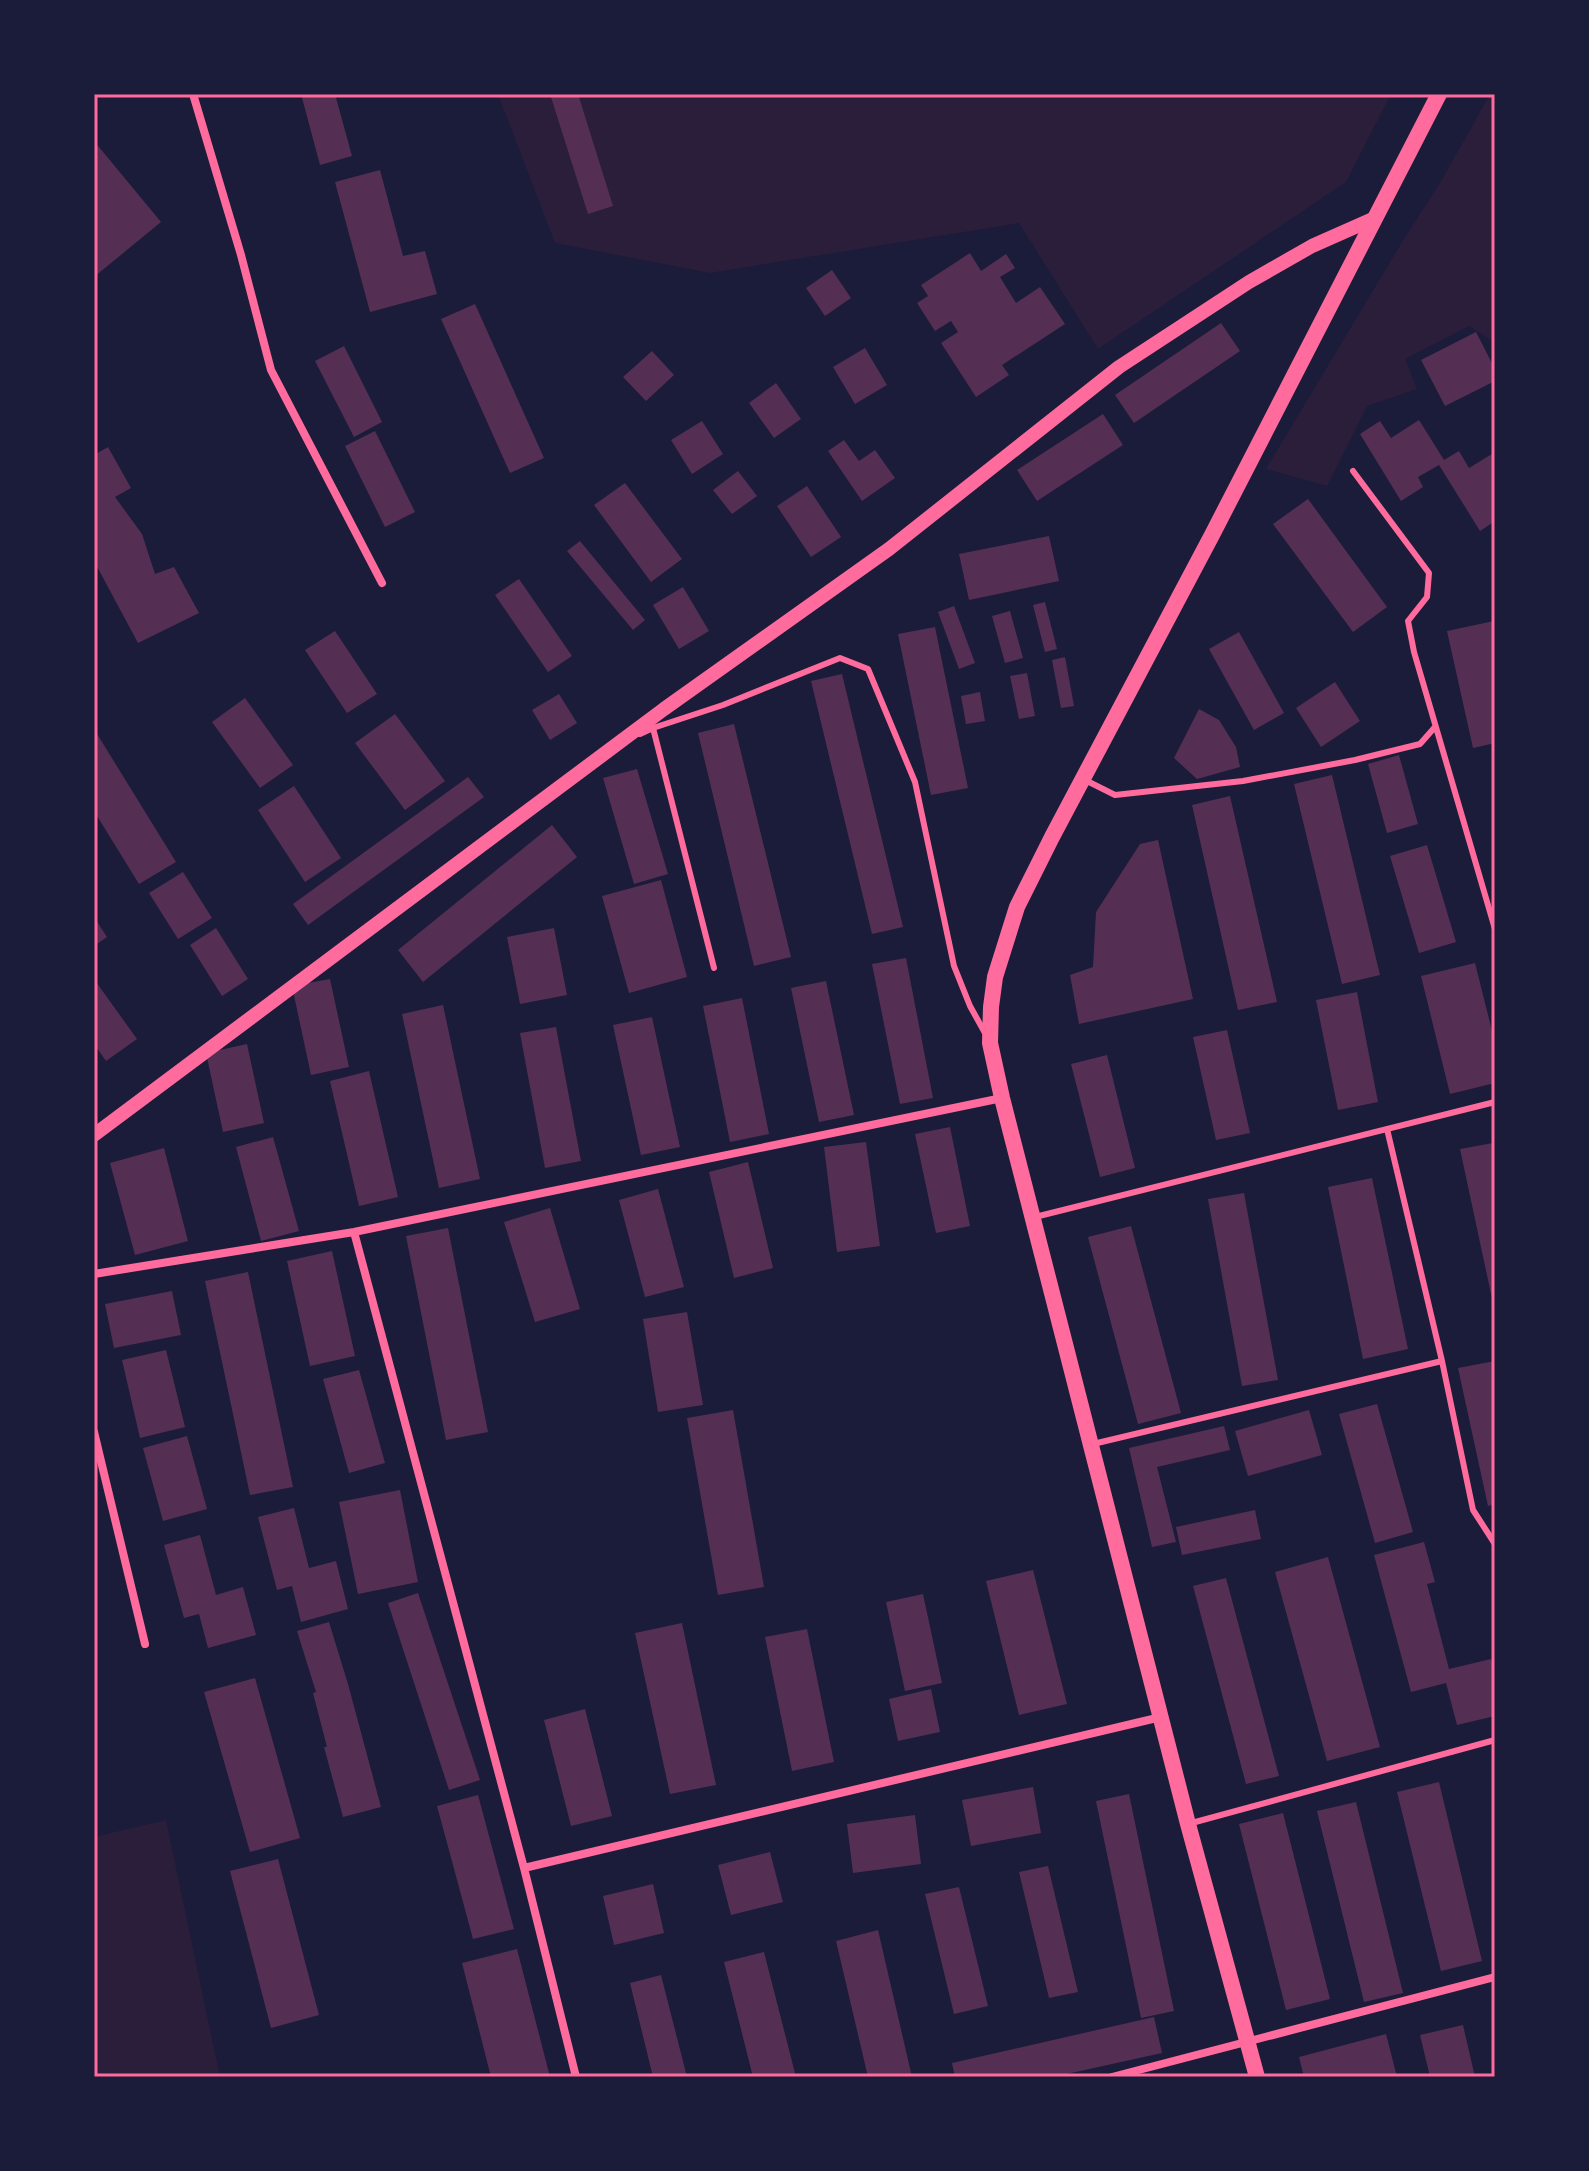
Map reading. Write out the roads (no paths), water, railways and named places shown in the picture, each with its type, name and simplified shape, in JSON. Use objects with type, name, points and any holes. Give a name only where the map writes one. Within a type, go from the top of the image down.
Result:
[{"type":"main road","points":[[1257,2077],[1089,1445],[1002,1098],[990,1043],[991,1007],[995,977],[1017,907],[1439,94]]},
{"type":"street","points":[[193,94],[241,255],[271,370],[382,583]]},
{"type":"street","points":[[94,1135],[604,754],[889,549],[1119,367],[1262,275],[1312,246],[1373,219]]},
{"type":"street","points":[[94,1274],[354,1232],[1002,1098]]},
{"type":"street","points":[[354,1232],[524,1868],[576,2077]]},
{"type":"street","points":[[94,1432],[145,1644]]},
{"type":"street","points":[[524,1868],[1161,1717]]},
{"type":"street","points":[[1112,2077],[1495,1977]]},
{"type":"lane","points":[[1353,471],[1429,573],[1427,597],[1408,621],[1435,727],[1495,929]]},
{"type":"lane","points":[[604,754],[653,728],[723,705],[840,658],[868,669],[915,782],[954,966],[970,1006],[990,1043]]},
{"type":"lane","points":[[1082,779],[1115,795],[1243,781],[1420,744],[1435,727]]},
{"type":"lane","points":[[653,728],[714,968]]},
{"type":"lane","points":[[1032,1218],[1495,1102]]},
{"type":"lane","points":[[1387,1129],[1442,1361],[1473,1510],[1495,1544]]},
{"type":"lane","points":[[1089,1445],[1442,1361]]},
{"type":"lane","points":[[1188,1824],[1495,1740]]}]
